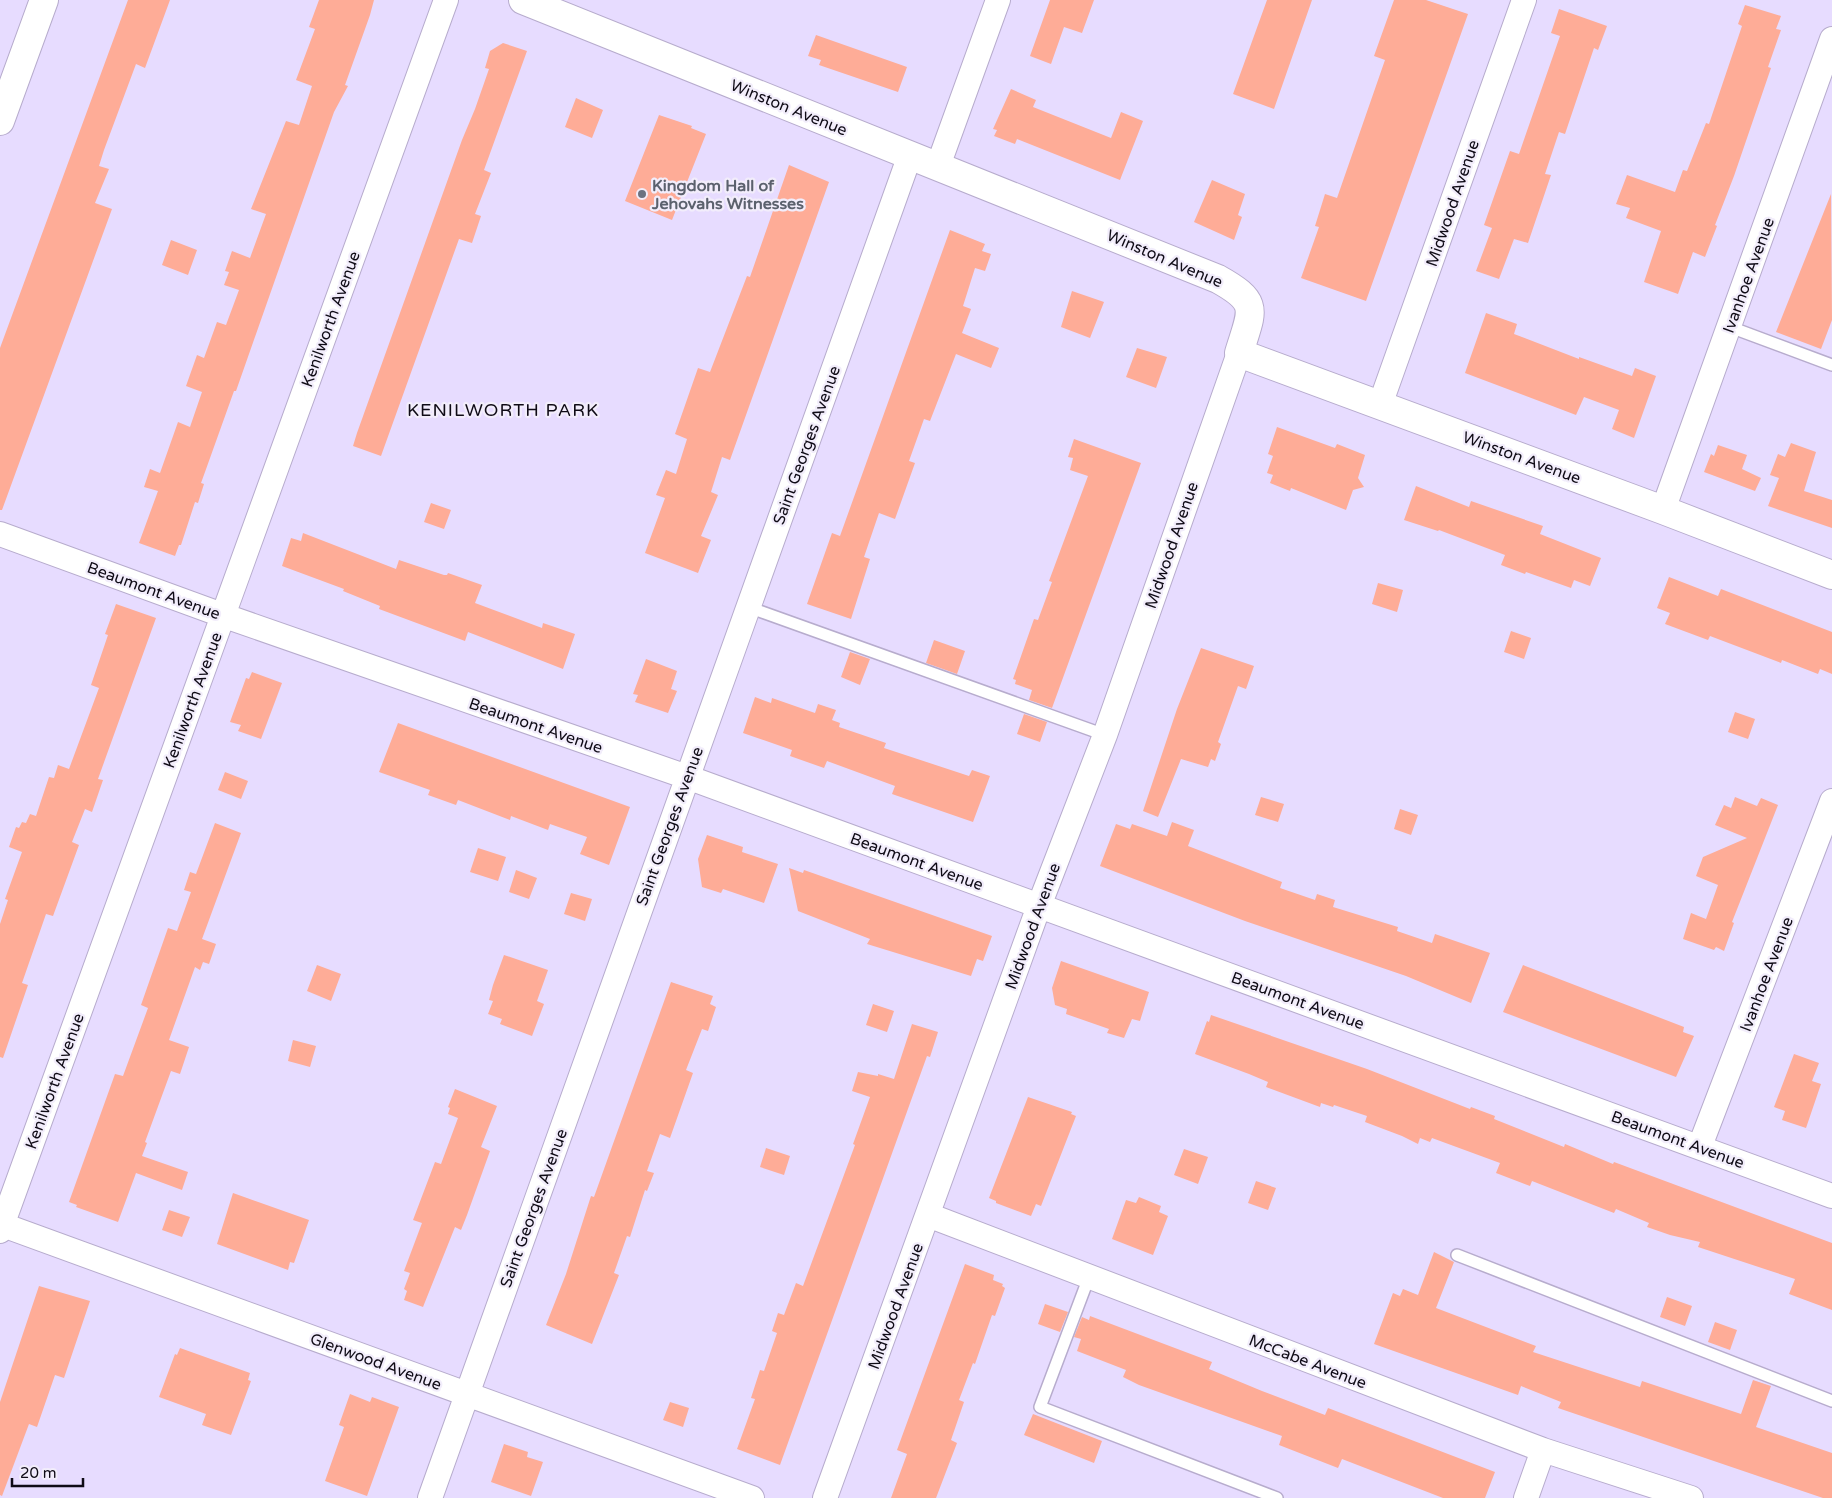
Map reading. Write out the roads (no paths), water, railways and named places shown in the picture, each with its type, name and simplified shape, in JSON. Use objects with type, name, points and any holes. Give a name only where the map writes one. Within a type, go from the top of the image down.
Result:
[{"type":"street","points":[[0,121],[44,0]]},
{"type":"street","name":"Kenilworth Avenue","points":[[1,1227],[446,0]]},
{"type":"street","points":[[938,166],[998,0]]},
{"type":"street","name":"Midwood Avenue","points":[[1380,405],[1524,0]]},
{"type":"street","name":"Winston Avenue","points":[[534,2],[1218,279],[1236,289],[1248,300],[1250,316],[1239,353],[1663,510],[1832,575]]},
{"type":"street","name":"Ivanhoe Avenue","points":[[1663,510],[1832,39]]},
{"type":"street","name":"Saint Georges Avenue","points":[[430,1498],[686,777],[910,155]]},
{"type":"street","name":"Midwood Avenue","points":[[825,1498],[1039,906],[1105,735],[1239,353]]},
{"type":"street","name":"Beaumont Avenue","points":[[0,534],[222,615],[686,777],[1700,1146],[1832,1196]]},
{"type":"street","name":"Ivanhoe Avenue","points":[[1700,1146],[1832,802]]},
{"type":"street","name":"McCabe Avenue","points":[[928,1215],[1543,1450],[1691,1498]]},
{"type":"street","name":"Glenwood Avenue","points":[[1,1227],[752,1498]]},
{"type":"street","points":[[1526,1498],[1543,1450]]},
{"type":"lane","points":[[1730,327],[1832,365]]},
{"type":"lane","points":[[748,607],[1105,735]]},
{"type":"lane","points":[[1457,1255],[1832,1401]]},
{"type":"lane","points":[[1089,1277],[1040,1407],[1277,1498]]},
{"type":"place","name":"Kingdom Hall of Jehovahs Witnesses","points":[[642,194]]},
{"type":"district","name":"KENILWORTH PARK","points":[[503,410]]}]
